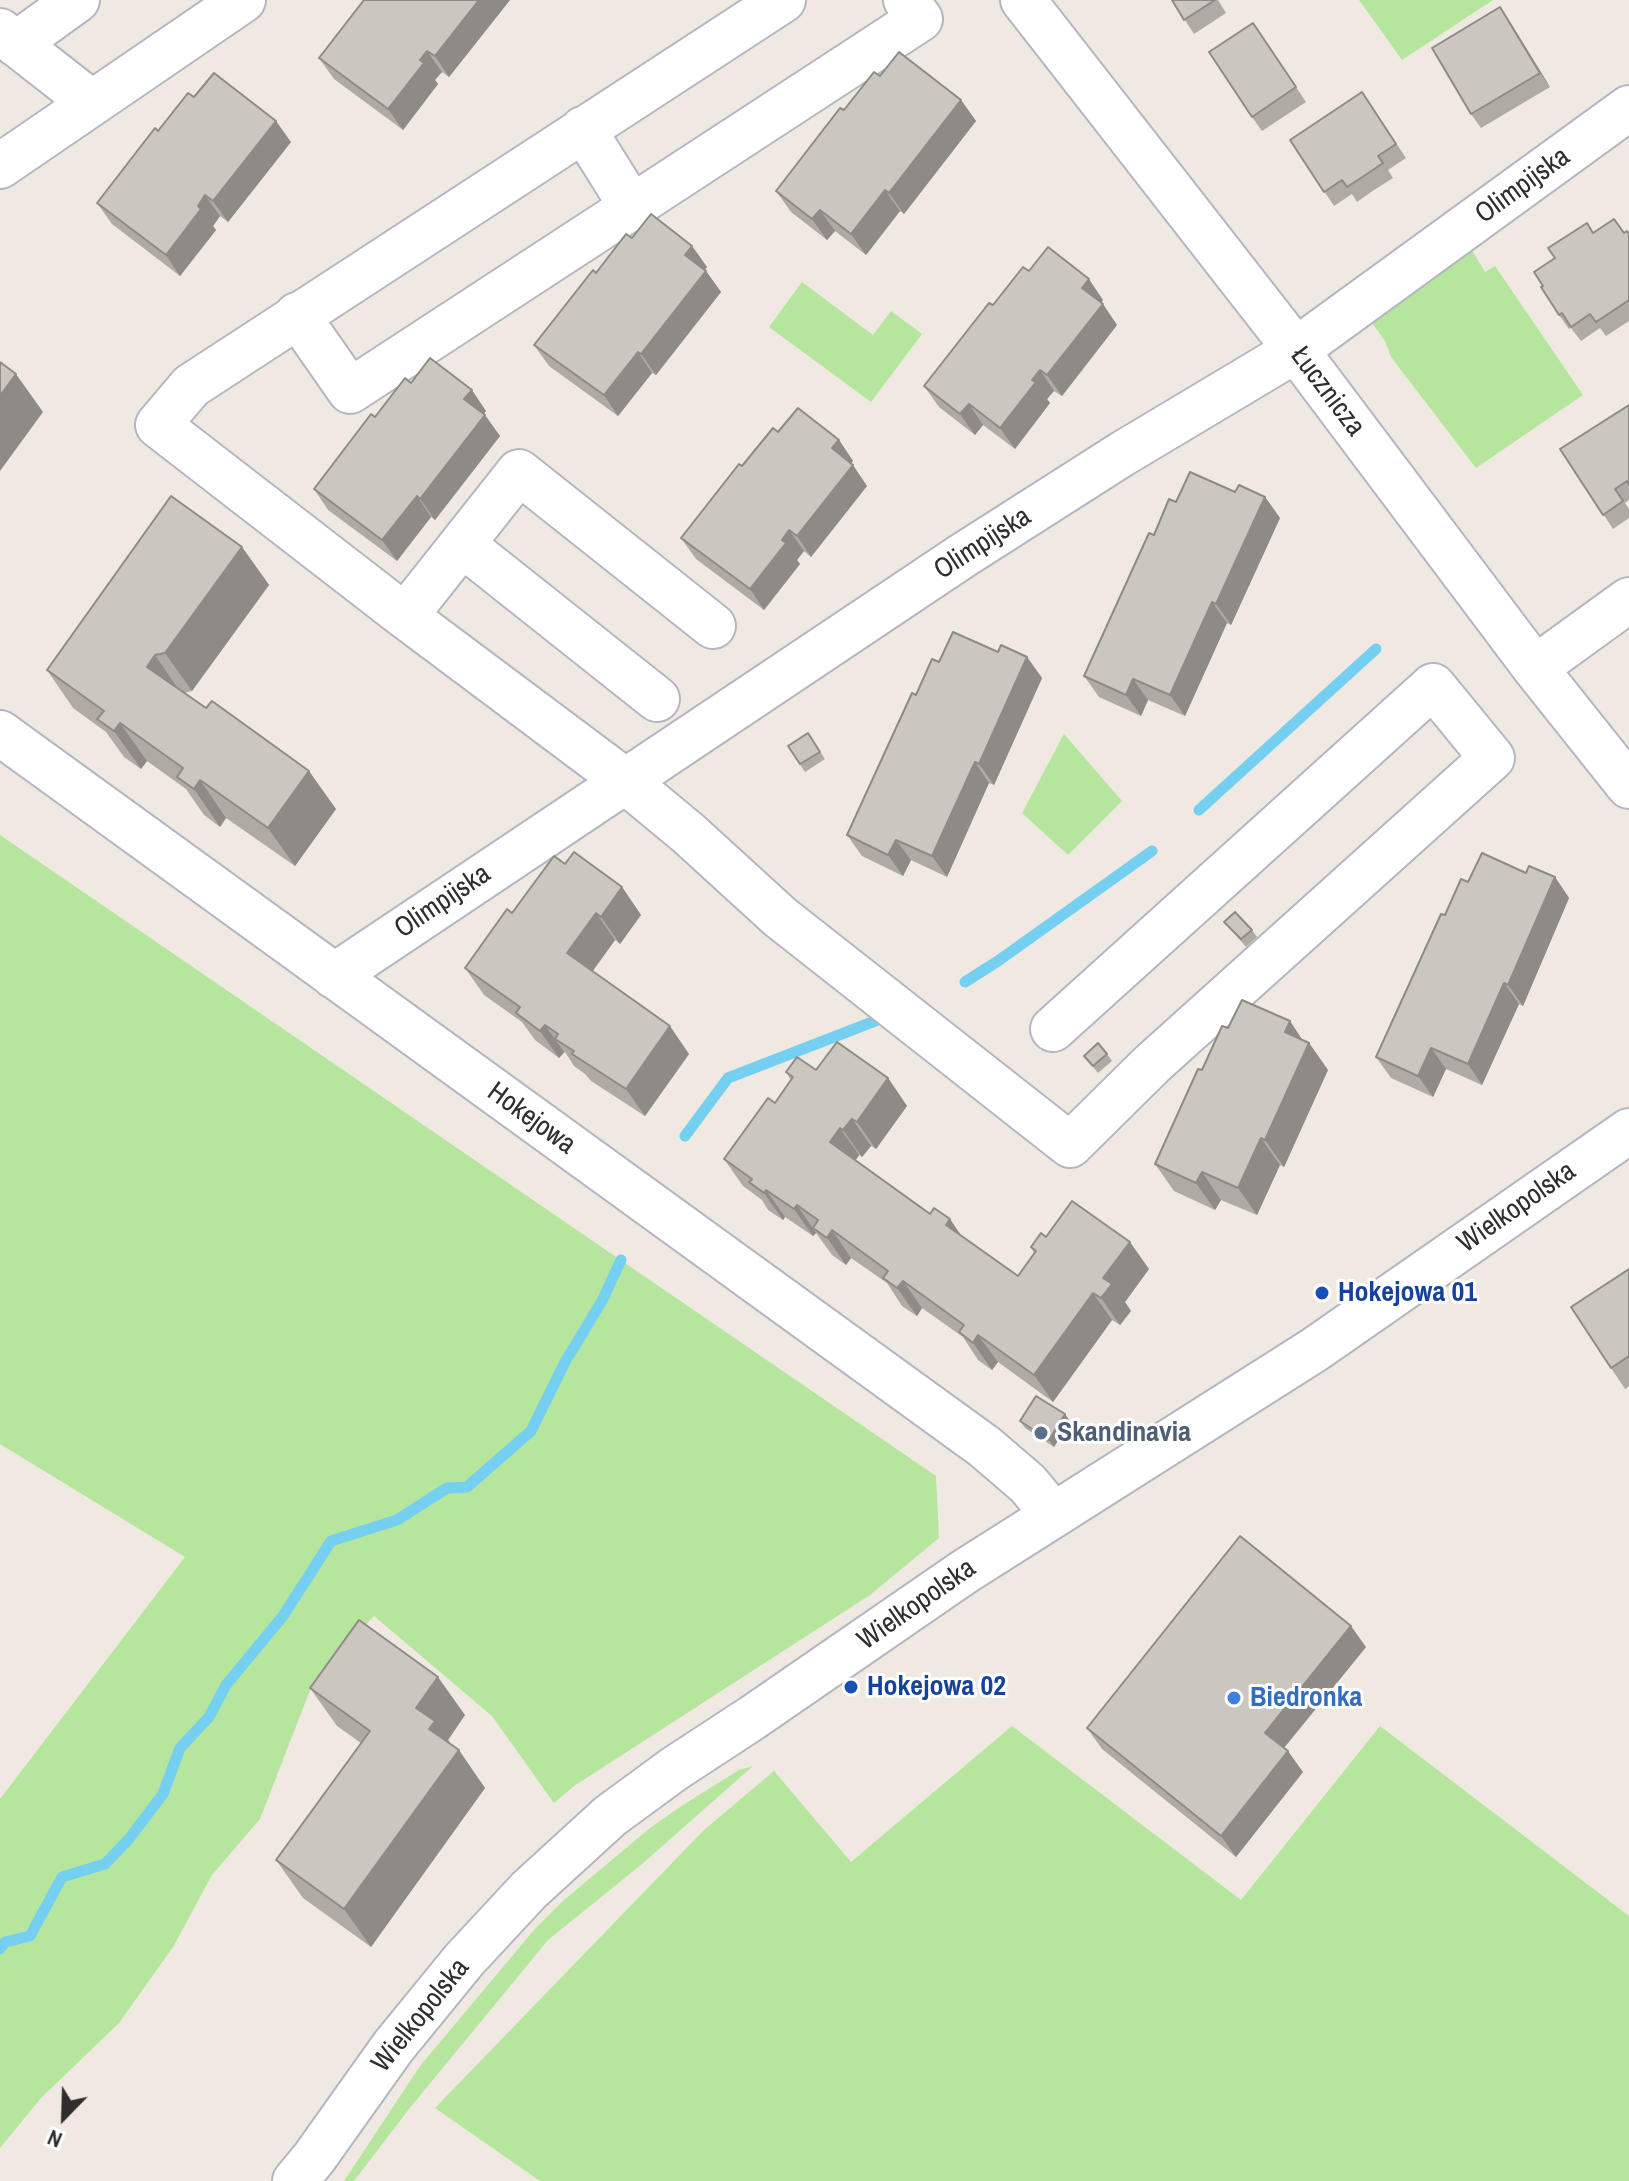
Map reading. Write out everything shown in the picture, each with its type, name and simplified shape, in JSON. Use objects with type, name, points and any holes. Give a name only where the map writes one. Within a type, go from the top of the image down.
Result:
[{"type":"street","points":[[77,0],[8,38],[92,103]]},
{"type":"street","points":[[0,166],[243,0]]},
{"type":"street","points":[[783,0],[191,386],[158,425],[624,780],[688,833],[780,917],[1070,1145],[1152,1064],[1492,758],[1433,686],[1053,1029]]},
{"type":"street","points":[[297,315],[350,391],[920,19],[906,0]]},
{"type":"street","name":"Łucznicza","points":[[1023,0],[1296,350],[1535,668],[1629,786]]},
{"type":"street","name":"Olimpijska","points":[[334,976],[624,780],[1109,462],[1296,350],[1629,108]]},
{"type":"street","points":[[583,129],[632,207]]},
{"type":"street","points":[[405,616],[519,472],[713,626]]},
{"type":"street","points":[[463,545],[657,699]]},
{"type":"street","points":[[1535,668],[1629,600]]},
{"type":"street","name":"Hokejowa","points":[[0,733],[985,1447],[1028,1484],[1053,1514]]},
{"type":"street","name":"Wielkopolska","points":[[295,2181],[393,2047],[464,1960],[529,1890],[600,1826],[674,1769],[1053,1514],[1314,1350],[1629,1131]]},
{"type":"green space","points":[[1359,0],[1493,0],[1402,60]]},
{"type":"green space","points":[[1471,249],[1485,272],[1495,266],[1583,395],[1476,468],[1391,357],[1385,341],[1368,317]]},
{"type":"green space","points":[[802,282],[873,335],[891,311],[922,334],[871,402],[769,327]]},
{"type":"green space","points":[[1064,734],[1122,801],[1068,855],[1022,813]]},
{"type":"green space","points":[[0,835],[936,1476],[939,1538],[870,1595],[574,1786],[554,1803],[492,1716],[374,1616],[314,1680],[260,1819],[212,1875],[173,1947],[119,2023],[41,2098],[0,2148],[0,1799],[185,1557],[0,1444]]},
{"type":"green space","points":[[1012,1726],[1241,1900],[1380,1726],[1629,1916],[1629,2181],[540,2181],[435,2108],[704,1830],[774,1771],[851,1862]]},
{"type":"green space","points":[[753,1766],[642,1864],[548,1940],[354,2181],[344,2181],[420,2066],[534,1930],[564,1900],[650,1828],[739,1770]]},
{"type":"building","points":[[364,0],[479,0],[435,56],[427,51],[420,60],[424,63],[388,109],[319,58]]},
{"type":"building","points":[[1172,0],[1215,0],[1184,20]]},
{"type":"building","points":[[1500,7],[1540,73],[1471,114],[1432,48]]},
{"type":"building","points":[[1253,23],[1296,87],[1252,117],[1209,52]]},
{"type":"building","points":[[899,52],[961,100],[889,193],[885,190],[851,234],[820,210],[812,219],[776,191],[840,108],[844,110],[874,72],[880,76]]},
{"type":"building","points":[[214,73],[276,121],[213,201],[205,195],[198,206],[201,209],[166,255],[97,203],[155,128],[158,131],[188,93],[194,97]]},
{"type":"building","points":[[1362,92],[1396,144],[1378,156],[1383,163],[1364,176],[1347,187],[1342,180],[1324,192],[1290,140]]},
{"type":"building","points":[[651,214],[692,246],[685,255],[706,271],[641,354],[638,352],[604,395],[534,345],[593,270],[596,273],[626,234],[632,238]]},
{"type":"building","points":[[1614,219],[1624,233],[1627,231],[1629,234],[1629,300],[1596,322],[1590,314],[1571,327],[1562,313],[1559,315],[1534,272],[1555,258],[1548,248],[1587,223],[1593,233]]},
{"type":"building","points":[[1048,247],[1089,279],[1082,288],[1103,304],[1047,375],[1040,370],[1032,380],[1036,382],[1000,428],[969,404],[960,414],[924,386],[989,303],[993,305],[1023,267],[1029,271]]},
{"type":"building","points":[[430,358],[472,390],[464,399],[485,415],[420,499],[417,496],[382,540],[314,489],[371,414],[375,417],[405,378],[411,383]]},
{"type":"building","points":[[0,362],[16,374],[0,396]]},
{"type":"building","points":[[1629,405],[1629,485],[1627,481],[1615,489],[1623,501],[1603,515],[1560,449]]},
{"type":"building","points":[[798,408],[839,440],[832,448],[853,465],[797,536],[789,530],[782,540],[786,543],[750,589],[681,538],[739,464],[742,466],[773,428],[778,432]]},
{"type":"building","points":[[1190,472],[1235,492],[1239,485],[1265,497],[1170,695],[1133,679],[1126,695],[1084,676],[1149,533],[1154,535],[1169,499],[1176,502]]},
{"type":"building","points":[[171,496],[242,547],[165,653],[155,655],[147,667],[206,708],[212,701],[309,771],[268,828],[200,780],[194,789],[177,777],[183,768],[120,723],[114,731],[97,719],[104,711],[47,670]]},
{"type":"building","points":[[953,632],[998,652],[1001,645],[1027,657],[979,764],[975,762],[932,856],[896,840],[888,855],[847,835],[912,693],[916,695],[932,659],[939,662]]},
{"type":"building","points":[[808,733],[820,752],[800,764],[788,746]]},
{"type":"building","points":[[574,852],[622,887],[601,917],[596,913],[567,953],[670,1026],[626,1089],[572,1054],[574,1051],[555,1039],[558,1034],[545,1025],[540,1031],[516,1013],[520,1007],[465,968],[507,909],[512,913],[554,856],[565,864]]},
{"type":"building","points":[[1482,853],[1526,873],[1529,866],[1555,877],[1508,985],[1504,983],[1468,1064],[1431,1048],[1418,1076],[1376,1057],[1441,914],[1445,915],[1461,879],[1468,882]]},
{"type":"building","points":[[1235,912],[1252,930],[1241,939],[1224,922]]},
{"type":"building","points":[[1242,1000],[1290,1021],[1285,1032],[1309,1043],[1265,1140],[1261,1138],[1238,1188],[1202,1172],[1196,1183],[1155,1164],[1198,1069],[1202,1070],[1222,1026],[1228,1028]]},
{"type":"building","points":[[837,1042],[888,1078],[857,1122],[852,1119],[843,1130],[840,1128],[830,1142],[930,1214],[934,1208],[950,1219],[946,1225],[1018,1276],[1036,1251],[1031,1247],[1041,1233],[1046,1237],[1072,1201],[1130,1242],[1103,1278],[1112,1284],[1101,1298],[1093,1293],[1034,1375],[978,1335],[973,1343],[959,1332],[964,1325],[903,1281],[897,1288],[883,1278],[888,1271],[832,1230],[827,1238],[813,1228],[818,1220],[797,1205],[794,1209],[766,1190],[764,1193],[749,1182],[752,1179],[724,1159],[768,1098],[775,1103],[793,1077],[786,1072],[797,1057],[816,1070]]},
{"type":"building","points":[[1098,1043],[1107,1054],[1093,1066],[1084,1056]]},
{"type":"building","points":[[1629,1269],[1629,1356],[1611,1368],[1571,1307]]},
{"type":"building","points":[[1036,1396],[1065,1414],[1049,1440],[1020,1421]]},
{"type":"building","name":"Biedronka","points":[[1240,1536],[1351,1626],[1265,1733],[1288,1751],[1221,1836],[1087,1728]]},
{"type":"building","points":[[359,1620],[438,1677],[416,1708],[435,1721],[429,1729],[459,1750],[344,1909],[276,1860],[370,1731],[310,1688]]},
{"type":"waterway","points":[[1199,810],[1376,649]]},
{"type":"waterway","points":[[965,982],[1152,851]]},
{"type":"waterway","points":[[685,1136],[728,1078],[875,1021]]},
{"type":"waterway","points":[[0,1949],[5,1942],[30,1936],[62,1877],[105,1864],[128,1840],[163,1794],[180,1748],[209,1717],[226,1685],[283,1616],[331,1541],[397,1520],[447,1488],[467,1487],[531,1431],[621,1260]]},
{"type":"place","name":"Hokejowa 01","points":[[1322,1293]]},
{"type":"place","name":"Skandinavia","points":[[1041,1433]]},
{"type":"place","name":"Hokejowa 02","points":[[851,1687]]},
{"type":"place","name":"Biedronka","points":[[1234,1698]]}]
